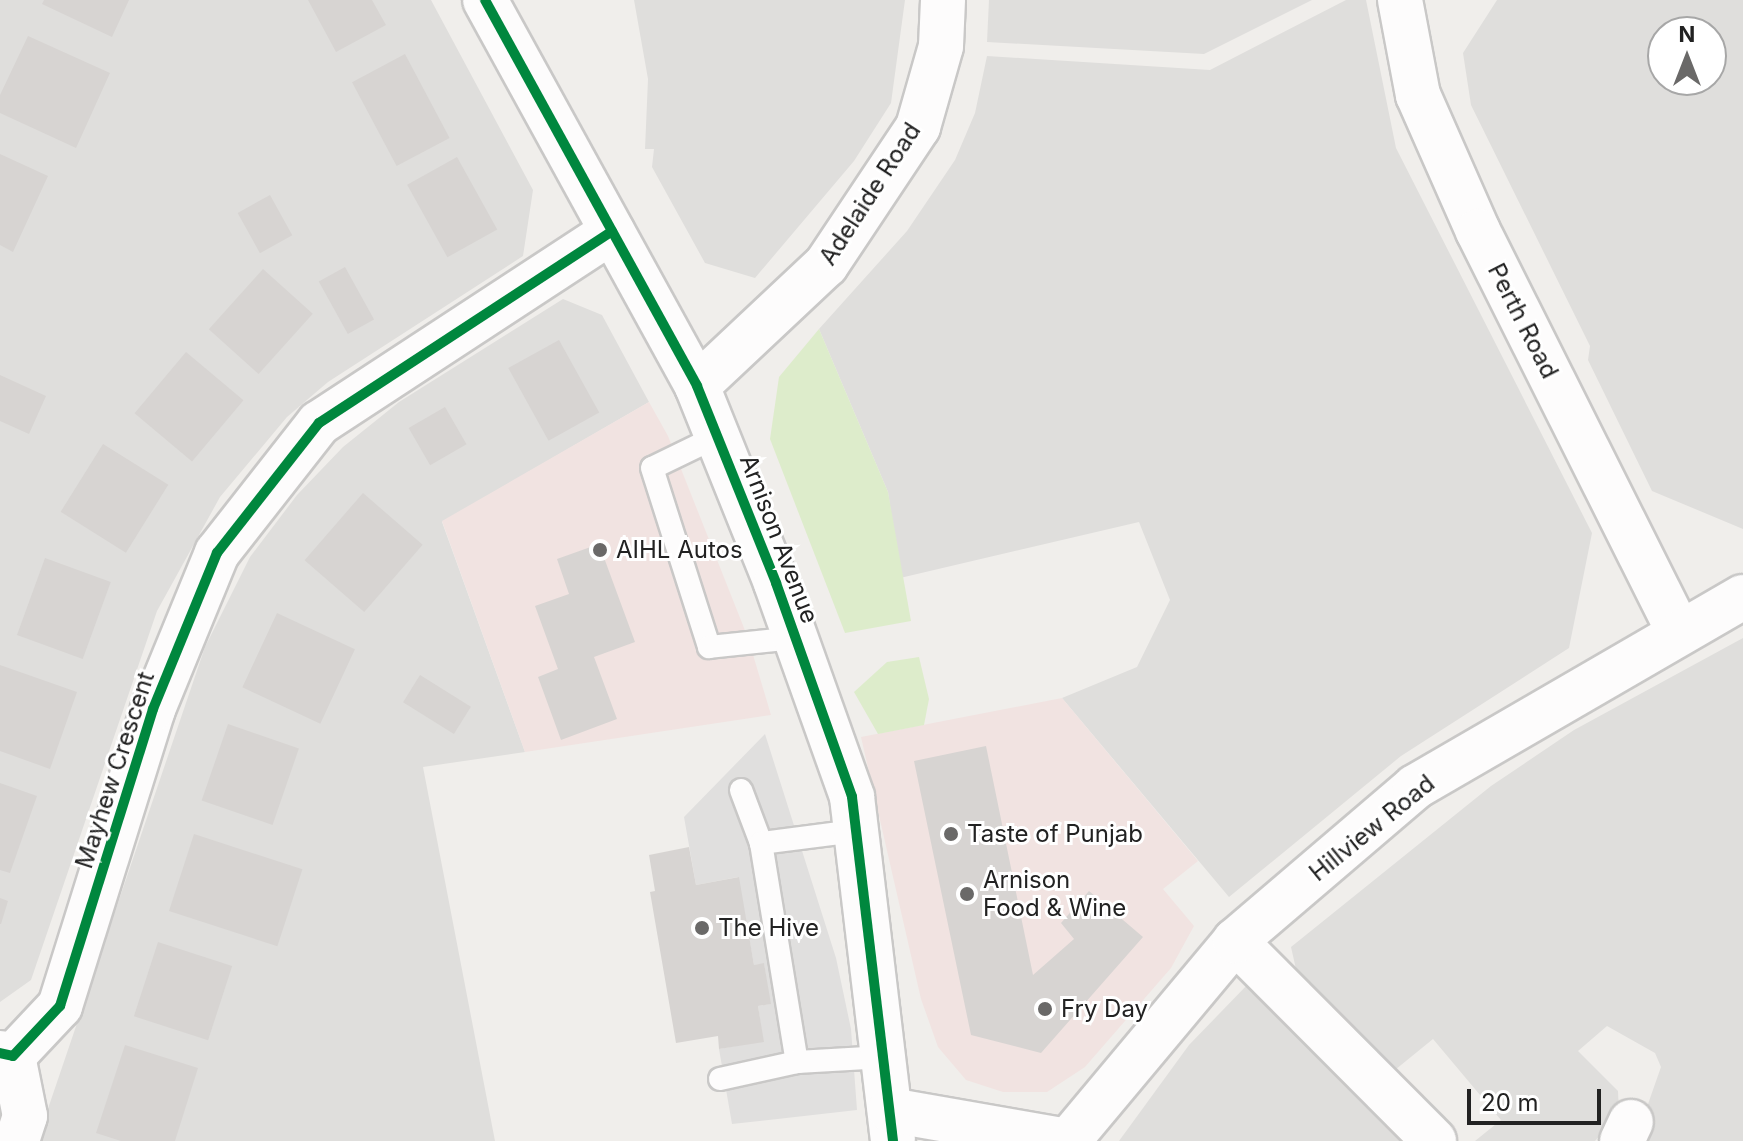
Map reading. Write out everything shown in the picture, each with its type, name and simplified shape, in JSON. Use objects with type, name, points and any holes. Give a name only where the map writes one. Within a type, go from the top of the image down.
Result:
[{"type":"street","name":"Arnison Avenue","points":[[485,0],[697,386],[795,638],[852,797],[891,1126]]},
{"type":"street","name":"Adelaide Road","points":[[697,386],[826,265],[918,127],[941,46],[943,0]]},
{"type":"street","name":"Perth Road","points":[[1400,0],[1418,95],[1478,231],[1678,630]]},
{"type":"street","name":"Mayhew Crescent","points":[[6,1054],[60,1006],[153,709],[217,553],[319,423],[612,231]]},
{"type":"street","name":"Hillview Road","points":[[1068,1141],[1235,941],[1415,787],[1678,630],[1743,597]]},
{"type":"street","points":[[1235,941],[1434,1141]]},
{"type":"street","points":[[6,1054],[25,1116],[17,1141]]},
{"type":"street","points":[[891,1126],[1068,1141]]},
{"type":"lane","points":[[718,436],[652,468],[709,647],[795,638]]},
{"type":"lane","points":[[741,790],[761,843],[797,1062]]},
{"type":"lane","points":[[761,843],[855,831]]},
{"type":"lane","points":[[720,1079],[797,1062],[884,1057]]},
{"type":"shaded area","points":[[0,0],[431,0],[533,190],[523,256],[328,382],[287,417],[220,497],[157,611],[31,980],[0,1002]]},
{"type":"shaded area","points":[[634,0],[905,0],[891,103],[854,161],[755,278],[705,263],[652,167],[654,149],[645,149],[648,79]]},
{"type":"shaded area","points":[[989,0],[1312,0],[1204,54],[987,42]]},
{"type":"shaded area","points":[[1346,0],[1366,0],[1396,148],[1592,533],[1569,648],[1401,756],[1229,897],[1062,698],[1137,667],[1170,600],[1139,522],[900,578],[888,492],[819,329],[907,231],[955,160],[975,113],[987,56],[1210,70]]},
{"type":"shaded area","points":[[1497,0],[1743,0],[1743,529],[1652,491],[1588,360],[1590,346],[1471,105],[1463,53]]},
{"type":"shaded area","points":[[563,299],[602,315],[649,402],[442,522],[525,752],[423,767],[495,1141],[37,1141],[205,647],[250,557],[297,495],[343,447],[399,402]]},
{"type":"shaded area","points":[[649,402],[668,436],[748,638],[771,715],[525,752],[442,521]]},
{"type":"shaded area","points":[[1743,638],[1743,1141],[1635,1141],[1661,1067],[1655,1053],[1607,1026],[1578,1051],[1618,1091],[1619,1113],[1595,1141],[1475,1141],[1501,1120],[1433,1039],[1390,1074],[1298,978],[1291,947],[1491,786],[1574,730]]},
{"type":"shaded area","points":[[1062,698],[1198,861],[1163,889],[1194,926],[1171,968],[1085,1067],[1047,1092],[1003,1092],[966,1080],[938,1047],[921,999],[861,737]]},
{"type":"shaded area","points":[[765,734],[836,958],[851,1029],[857,1110],[732,1124],[719,1049],[763,1041],[758,1006],[770,1004],[764,964],[754,965],[738,877],[696,885],[684,817]]},
{"type":"shaded area","points":[[1249,983],[1405,1141],[1119,1141],[1189,1045]]},
{"type":"green space","points":[[819,329],[888,492],[911,621],[845,633],[770,439],[779,377]]},
{"type":"green space","points":[[919,657],[929,699],[924,725],[878,734],[854,692],[887,662]]},
{"type":"building","points":[[44,0],[129,0],[112,37],[42,4]]},
{"type":"building","points":[[308,0],[372,0],[386,25],[336,52]]},
{"type":"building","points":[[28,36],[110,73],[76,148],[0,113],[0,95]]},
{"type":"building","points":[[405,54],[450,138],[397,166],[352,82]]},
{"type":"building","points":[[0,154],[48,176],[13,252],[0,245]]},
{"type":"building","points":[[457,157],[497,230],[447,257],[407,185]]},
{"type":"building","points":[[270,195],[292,235],[260,253],[238,213]]},
{"type":"building","points":[[345,267],[374,319],[348,334],[319,282]]},
{"type":"building","points":[[263,269],[313,314],[259,374],[209,329]]},
{"type":"building","points":[[559,340],[599,413],[549,441],[508,368]]},
{"type":"building","points":[[186,352],[243,400],[192,461],[135,413]]},
{"type":"building","points":[[0,375],[46,396],[29,434],[0,421]]},
{"type":"building","points":[[445,407],[466,444],[430,465],[409,428]]},
{"type":"building","points":[[103,444],[168,485],[126,553],[61,512]]},
{"type":"building","points":[[363,493],[423,545],[364,612],[305,560]]},
{"type":"building","points":[[599,544],[635,642],[594,657],[617,719],[561,740],[538,677],[558,669],[535,606],[569,594],[557,559]]},
{"type":"building","points":[[45,558],[111,582],[83,659],[17,635]]},
{"type":"building","points":[[277,613],[355,649],[320,724],[242,687]]},
{"type":"building","points":[[0,665],[77,692],[50,769],[0,751]]},
{"type":"building","points":[[420,675],[471,707],[454,734],[403,702]]},
{"type":"building","points":[[228,724],[299,748],[273,825],[202,801]]},
{"type":"building","points":[[986,746],[1033,975],[1074,939],[1061,923],[1089,891],[1143,937],[1041,1053],[971,1035],[914,761]]},
{"type":"building","points":[[0,783],[37,796],[10,873],[0,870]]},
{"type":"building","points":[[194,834],[302,869],[277,946],[169,911]]},
{"type":"building","name":"The Hive","points":[[689,847],[696,885],[739,877],[754,965],[764,963],[771,1004],[758,1006],[764,1042],[719,1049],[718,1036],[676,1043],[650,892],[655,891],[649,855]]},
{"type":"building","points":[[0,898],[8,901],[1,924],[0,924]]},
{"type":"building","points":[[158,942],[232,966],[208,1040],[134,1016]]},
{"type":"building","points":[[125,1045],[198,1068],[175,1141],[121,1141],[96,1133]]},
{"type":"cycle path","points":[[485,0],[697,386],[776,583],[852,797],[893,1141]]},
{"type":"cycle path","points":[[0,1053],[13,1056],[60,1006],[153,709],[217,553],[319,423],[612,231]]},
{"type":"place","name":"AIHL Autos","points":[[600,550]]},
{"type":"place","name":"Taste of Punjab","points":[[951,834]]},
{"type":"place","name":"Arnison Food & Wine","points":[[967,894]]},
{"type":"place","name":"The Hive","points":[[702,928]]},
{"type":"place","name":"Fry Day","points":[[1045,1009]]}]
